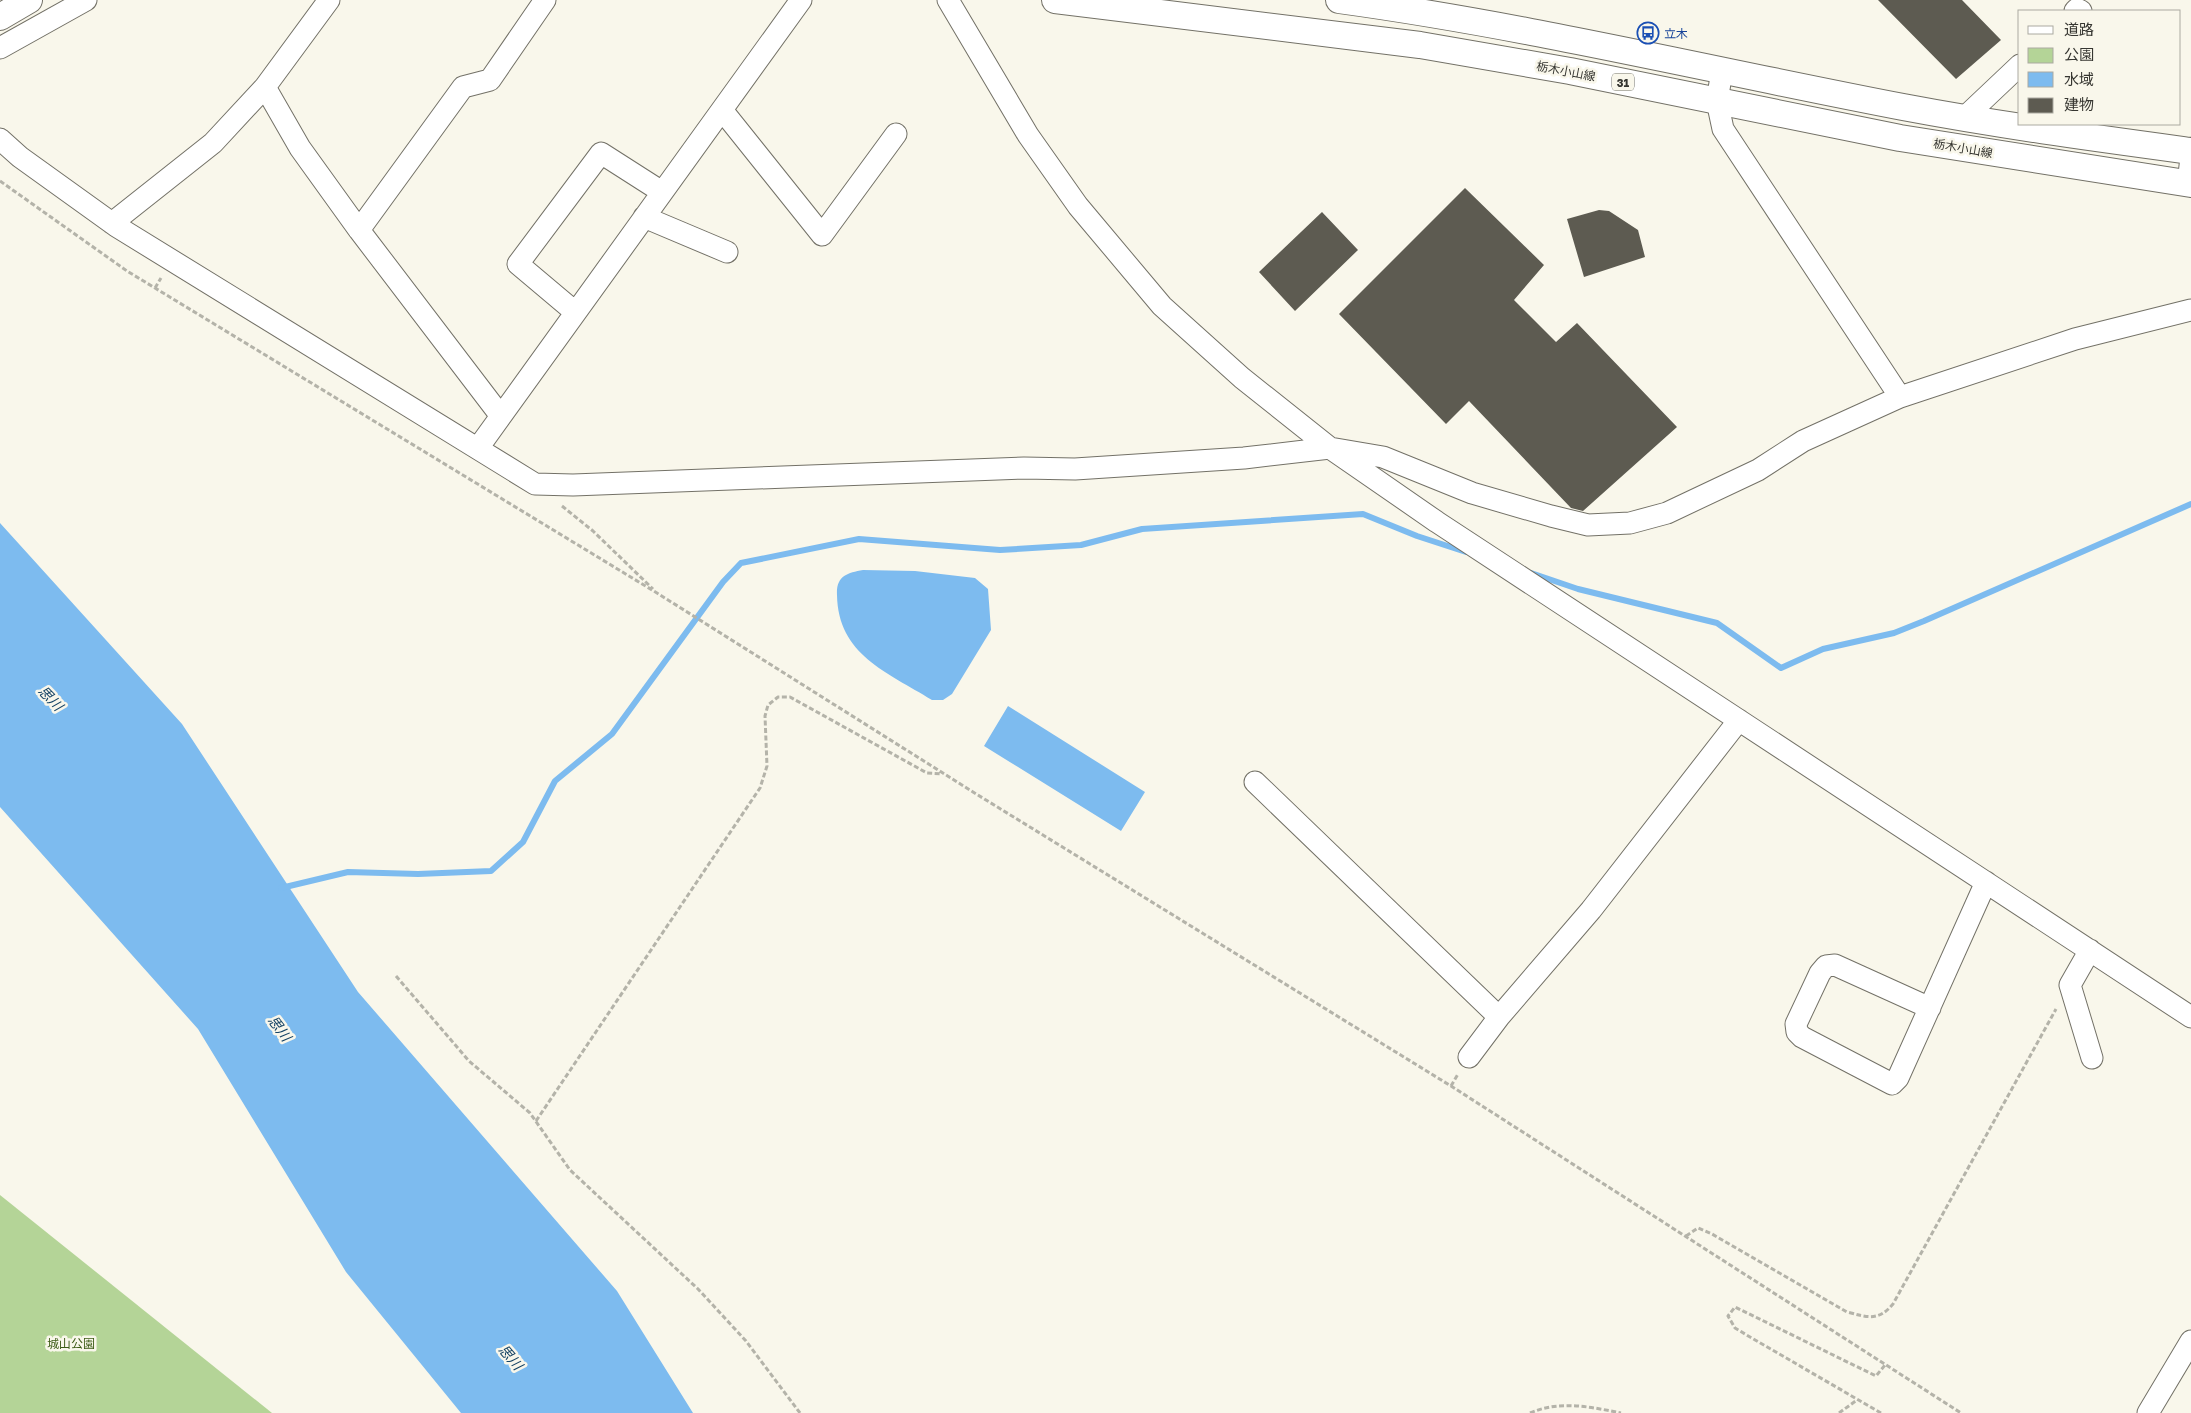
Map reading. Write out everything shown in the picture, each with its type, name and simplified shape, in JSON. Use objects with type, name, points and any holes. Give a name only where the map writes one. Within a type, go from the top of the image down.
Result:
[{"type":"main road","points":[[0,17],[29,0]]},
{"type":"main road","name":"栃木小山線","points":[[1055,0],[1420,45],[1570,71],[1900,138],[2189,184]]},
{"type":"main road","points":[[1340,0],[1426,6],[1722,71],[1965,117],[2018,125]]},
{"type":"main road","points":[[2018,125],[2191,151]]},
{"type":"street","points":[[0,48],[86,0]]},
{"type":"street","points":[[112,223],[214,143],[265,87],[329,0]]},
{"type":"street","points":[[359,230],[463,87],[490,80],[545,0]]},
{"type":"street","points":[[478,448],[801,0]]},
{"type":"street","points":[[948,0],[1028,135],[1078,206],[1162,306],[1242,378],[1330,448],[1437,522],[2191,1017]]},
{"type":"street","points":[[1420,45],[1426,6]]},
{"type":"street","points":[[1965,117],[2018,66]]},
{"type":"street","points":[[1722,71],[1717,101],[1723,129],[1900,398]]},
{"type":"street","points":[[265,87],[300,148],[359,230],[500,415]]},
{"type":"street","points":[[722,110],[822,235],[896,134]]},
{"type":"street","points":[[0,139],[20,157],[112,223],[535,484],[573,485],[1024,468],[1075,468],[1244,458],[1330,448],[1383,457],[1472,493],[1551,516],[1588,525],[1630,523],[1667,513],[1758,470],[1803,441],[1900,398],[2075,339],[2191,310]]},
{"type":"street","points":[[575,312],[518,264],[602,153],[662,192]]},
{"type":"street","points":[[2189,184],[2191,157]]},
{"type":"street","points":[[644,217],[727,252]]},
{"type":"street","points":[[1469,1057],[1499,1017],[1592,910],[1739,720]]},
{"type":"street","points":[[1255,782],[1499,1017]]},
{"type":"street","points":[[1930,1008],[1835,966],[1826,966],[1820,973],[1796,1024],[1797,1032],[1802,1037],[1892,1084],[1898,1078],[1930,1008],[1986,882]]},
{"type":"street","points":[[2090,950],[2070,985],[2092,1058]]},
{"type":"street","points":[[2148,1413],[2191,1341]]},
{"type":"path","points":[[0,181],[126,271],[657,593],[945,774],[1450,1086],[1961,1413]]},
{"type":"path","points":[[535,484],[593,531],[657,593]]},
{"type":"path","points":[[536,1121],[760,788],[767,766],[765,716],[768,705],[778,698],[790,697],[927,772],[945,774]]},
{"type":"path","points":[[396,976],[469,1061],[530,1114],[570,1170],[698,1289],[740,1335],[800,1413]]},
{"type":"path","points":[[1686,1236],[1698,1228],[1712,1234],[1847,1312],[1872,1318],[1886,1312],[1893,1304],[2070,985]]},
{"type":"path","points":[[1881,1413],[1750,1338],[1735,1328],[1728,1316],[1735,1307],[1876,1376],[1885,1365]]},
{"type":"path","points":[[1840,1413],[1857,1400]]},
{"type":"path","points":[[1530,1413],[1541,1408],[1580,1405],[1621,1413]]},
{"type":"green space","name":"城山公園","points":[[0,1195],[272,1413],[0,1413]]},
{"type":"water","name":"思川","points":[[0,523],[182,724],[358,992],[617,1291],[693,1413],[461,1413],[346,1272],[198,1029],[0,807]]},
{"type":"water","points":[[863,570],[915,571],[975,578],[988,589],[991,630],[952,694],[943,700],[932,700],[882,670],[868,660],[846,633],[840,616],[837,595],[838,584],[847,574]]},
{"type":"water","points":[[1008,706],[1145,792],[1121,831],[984,746]]},
{"type":"building","points":[[1878,0],[1962,0],[2001,40],[1956,79]]},
{"type":"building","points":[[1465,188],[1544,265],[1514,300],[1556,342],[1577,323],[1677,427],[1583,511],[1571,508],[1469,401],[1446,424],[1339,314]]},
{"type":"building","points":[[1599,210],[1609,211],[1638,230],[1645,257],[1584,277],[1567,219]]},
{"type":"building","points":[[1322,212],[1358,250],[1295,311],[1259,272]]},
{"type":"waterway","points":[[1531,573],[1578,589],[1717,623],[1781,668],[1823,649],[1894,633],[2191,504]]},
{"type":"waterway","points":[[281,888],[348,872],[418,874],[491,871],[523,842],[555,781],[612,734],[723,582],[741,563],[859,539],[1000,550],[1081,545],[1142,529],[1363,514],[1417,536],[1466,552]]},
{"type":"place","name":"立木","points":[[1648,33]]}]
